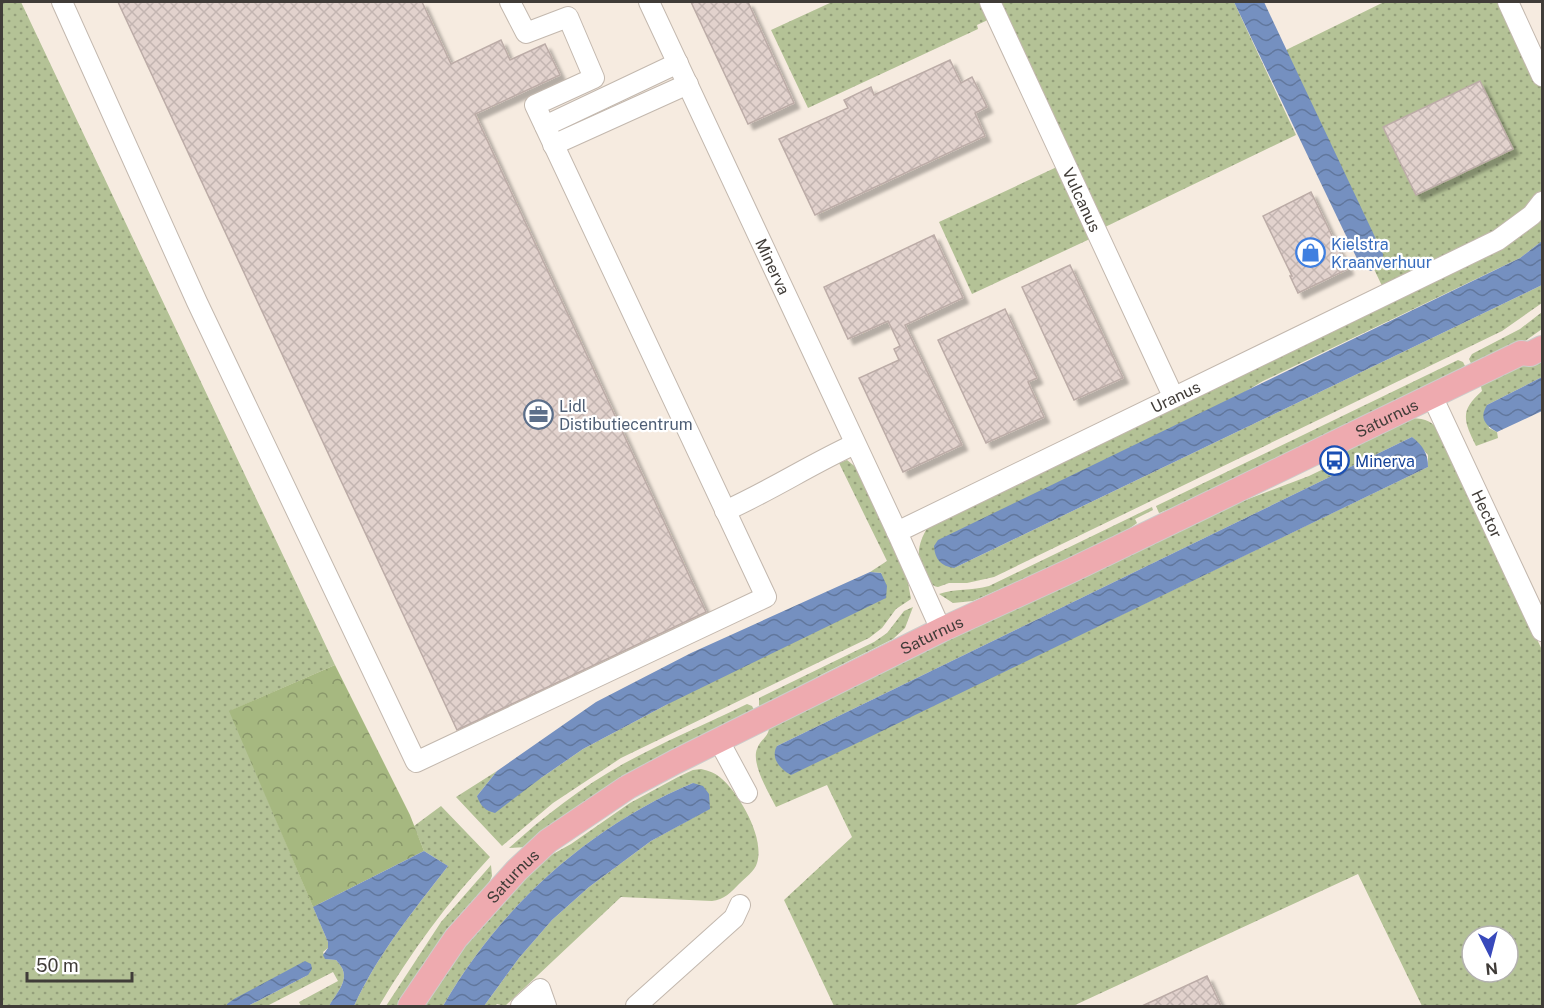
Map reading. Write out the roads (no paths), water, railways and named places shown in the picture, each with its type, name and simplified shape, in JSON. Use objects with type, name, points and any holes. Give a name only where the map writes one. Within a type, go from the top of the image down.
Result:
[{"type":"main road","name":"Saturnus","points":[[1532,350],[1525,346],[1542,335]]},
{"type":"main road","name":"Saturnus","points":[[411,1006],[442,957],[470,920],[517,870],[548,841],[628,787],[941,630],[1091,561],[1532,350]]},
{"type":"street","points":[[62,2],[197,303],[416,762],[766,597],[535,105],[594,78],[567,17],[526,33],[510,2]]},
{"type":"street","name":"Minerva","points":[[649,2],[897,532]]},
{"type":"street","name":"Vulcanus","points":[[990,2],[1173,396]]},
{"type":"street","points":[[1508,2],[1542,76]]},
{"type":"street","points":[[545,126],[678,63]]},
{"type":"street","points":[[553,144],[688,84]]},
{"type":"street","name":"Uranus","points":[[897,532],[1497,240],[1532,215],[1542,202]]},
{"type":"street","name":"Hector","points":[[1432,396],[1542,631]]},
{"type":"street","points":[[725,511],[753,499],[834,453],[855,444]]},
{"type":"street","points":[[897,532],[941,630]]},
{"type":"street","points":[[719,741],[747,792]]},
{"type":"street","points":[[636,1006],[734,918],[740,905]]},
{"type":"street","points":[[521,1006],[540,989],[546,1006]]},
{"type":"water","points":[[1234,2],[1264,2],[1383,254],[1380,264],[1371,271],[1361,267]]},
{"type":"water","points":[[1542,241],[1542,285],[954,568],[942,564],[937,559],[934,546],[938,540],[1520,258]]},
{"type":"water","points":[[1542,377],[1542,411],[1497,432],[1486,424],[1483,417],[1487,405]]},
{"type":"water","points":[[1412,437],[1424,450],[1428,467],[791,775],[777,763],[775,750],[777,746]]},
{"type":"water","points":[[870,572],[881,573],[887,586],[886,598],[666,705],[583,749],[495,813],[480,803],[477,796],[497,771],[596,702],[691,653]]},
{"type":"water","points":[[693,783],[703,786],[709,794],[710,809],[651,841],[589,887],[552,920],[519,958],[484,1006],[443,1006],[491,936],[550,874],[618,823],[654,801]]},
{"type":"water","points":[[424,851],[448,866],[385,951],[354,1006],[329,1006],[344,978],[341,966],[336,960],[325,959],[323,955],[328,948],[328,942],[313,907]]},
{"type":"water","points":[[305,961],[311,964],[312,969],[308,975],[248,1006],[227,1006],[234,999]]},
{"type":"place","name":"Kielstra Kraanverhuur","points":[[1310,253]]},
{"type":"place","name":"Lidl Distibutiecentrum","points":[[538,415]]},
{"type":"place","name":"Minerva","points":[[1334,461]]}]
